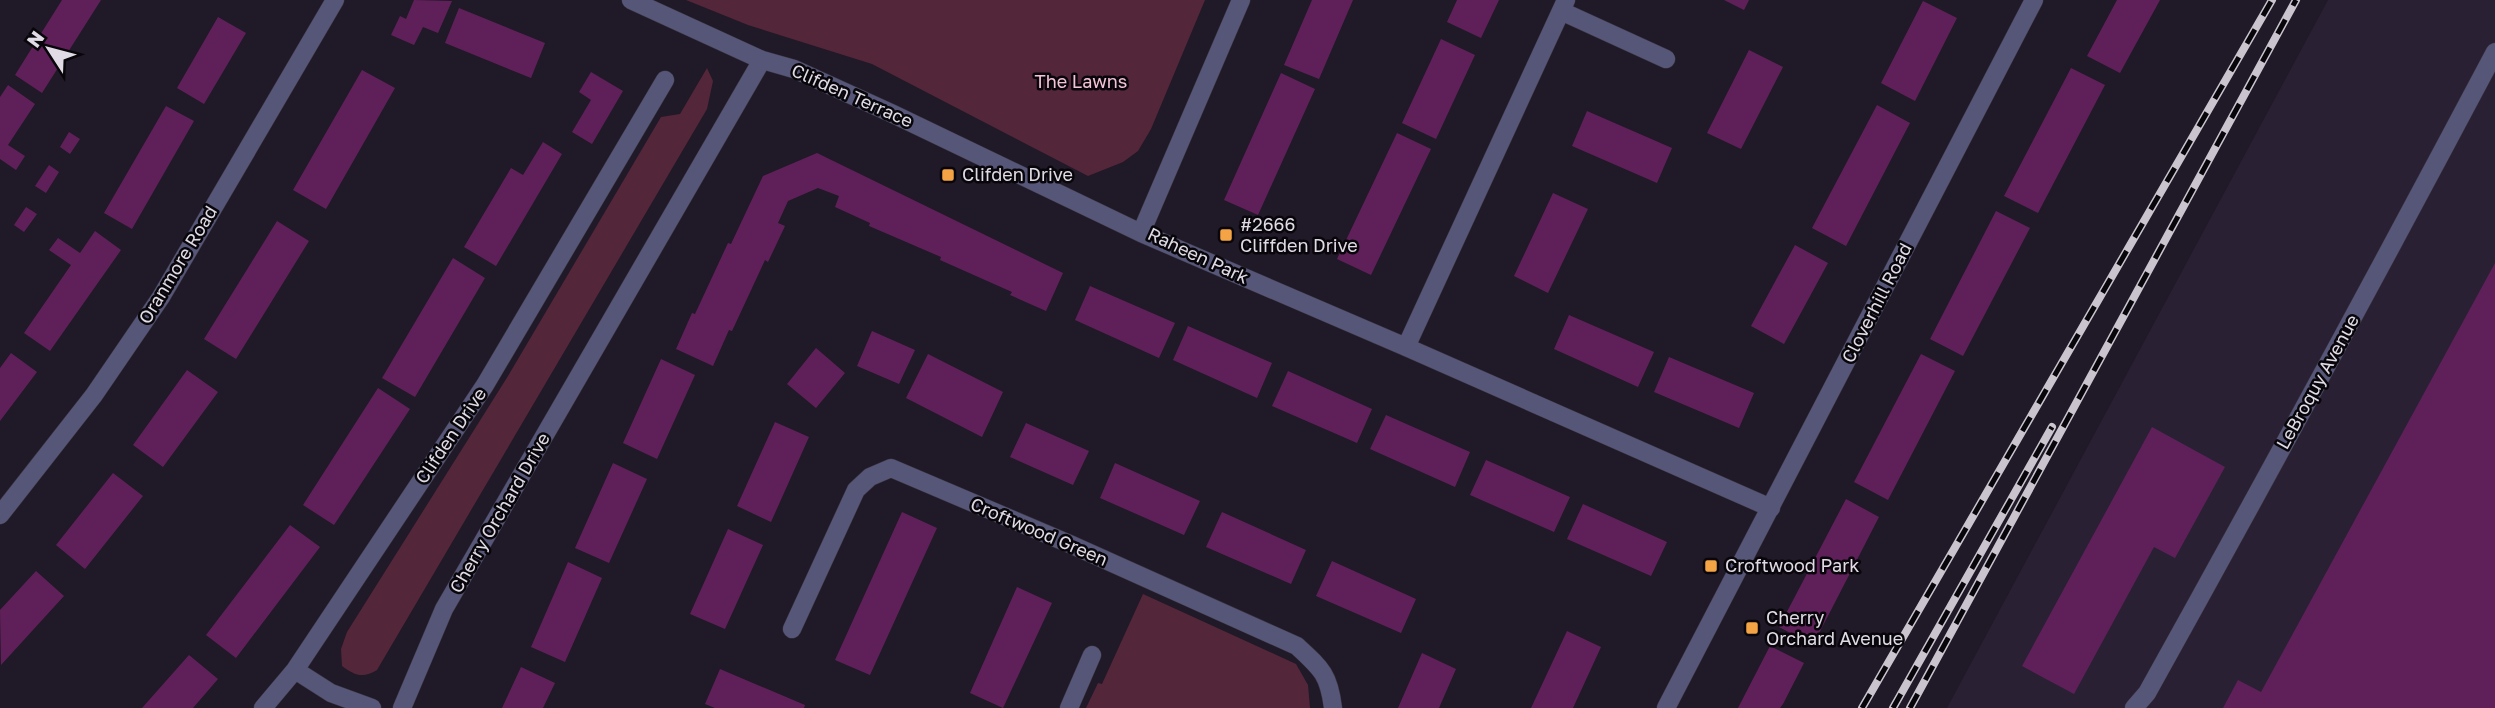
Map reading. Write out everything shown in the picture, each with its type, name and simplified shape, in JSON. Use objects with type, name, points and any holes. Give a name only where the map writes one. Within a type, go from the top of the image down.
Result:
[{"type":"street","name":"Oranmore Road","points":[[0,514],[94,395],[161,297],[335,0]]},
{"type":"street","name":"Clifden Terrace","points":[[631,0],[762,60],[794,69],[893,114],[1141,233]]},
{"type":"street","name":"Raheen Park","points":[[1241,0],[1141,233],[1770,508]]},
{"type":"street","name":"Cloverhill Road","points":[[1666,708],[2034,0]]},
{"type":"street","points":[[1406,347],[1563,5],[1666,59]]},
{"type":"street","name":"LeBroquy Avenue","points":[[2134,708],[2147,693],[2212,576],[2495,52]]},
{"type":"street","name":"Cherry Orchard Drive","points":[[402,708],[443,610],[762,60]]},
{"type":"street","name":"Clifden Drive","points":[[263,708],[295,670],[485,385],[665,80]]},
{"type":"street","name":"Croftwood Green","points":[[792,629],[856,489],[870,477],[891,468],[1072,545],[1297,646],[1316,663],[1329,682],[1333,708]]},
{"type":"street","points":[[1069,708],[1092,655]]},
{"type":"street","points":[[295,670],[331,693],[372,708]]},
{"type":"shaded area","points":[[2328,0],[2495,0],[2495,708],[1947,708]]},
{"type":"green space","name":"The Lawns","points":[[686,0],[1205,0],[1151,129],[1138,151],[1123,162],[1088,176],[872,64],[748,25]]},
{"type":"green space","points":[[707,68],[713,81],[707,109],[377,670],[363,675],[351,672],[342,666],[341,649],[347,632],[508,376],[661,117],[680,114]]},
{"type":"green space","points":[[1143,594],[1296,664],[1308,685],[1310,708],[1086,708],[1098,683],[1102,684]]},
{"type":"building","points":[[62,0],[101,0],[42,93],[15,75]]},
{"type":"building","points":[[414,0],[452,1],[438,33],[423,27],[414,45],[391,35],[400,16],[406,19]]},
{"type":"building","points":[[1312,0],[1353,0],[1319,79],[1284,65]]},
{"type":"building","points":[[1457,0],[1499,0],[1481,38],[1447,22]]},
{"type":"building","points":[[1724,0],[1749,0],[1744,10]]},
{"type":"building","points":[[2117,0],[2160,0],[2120,73],[2087,56]]},
{"type":"building","points":[[1923,1],[1957,18],[1915,101],[1881,83]]},
{"type":"building","points":[[459,8],[545,43],[531,78],[445,43]]},
{"type":"building","points":[[218,17],[246,33],[204,104],[177,88]]},
{"type":"building","points":[[1441,39],[1475,55],[1436,139],[1402,123]]},
{"type":"building","points":[[1749,50],[1783,67],[1741,149],[1707,133]]},
{"type":"building","points":[[2071,68],[2105,85],[2038,213],[2004,196]]},
{"type":"building","points":[[362,70],[395,88],[326,209],[293,190]]},
{"type":"building","points":[[591,72],[623,91],[592,144],[572,132],[591,100],[579,92]]},
{"type":"building","points":[[1281,73],[1315,89],[1258,215],[1224,200]]},
{"type":"building","points":[[8,85],[35,104],[8,145],[25,156],[16,170],[0,159],[0,97]]},
{"type":"building","points":[[1877,105],[1910,123],[1846,246],[1812,228]]},
{"type":"building","points":[[166,106],[194,121],[132,229],[104,213]]},
{"type":"building","points":[[1587,111],[1672,148],[1657,183],[1572,146]]},
{"type":"building","points":[[69,132],[80,139],[70,154],[60,147]]},
{"type":"building","points":[[1397,133],[1431,149],[1371,275],[1337,259]]},
{"type":"building","points":[[543,142],[562,154],[496,266],[464,247],[511,168],[523,175]]},
{"type":"building","points":[[817,153],[1063,273],[1046,311],[1010,295],[1012,292],[940,260],[941,257],[869,226],[870,223],[835,207],[839,196],[818,188],[788,201],[778,223],[785,226],[768,262],[765,260],[732,331],[729,330],[713,366],[676,349],[763,176]]},
{"type":"building","points":[[49,165],[59,172],[46,193],[35,186]]},
{"type":"building","points":[[1553,193],[1588,209],[1548,293],[1514,276]]},
{"type":"building","points":[[26,207],[37,214],[24,232],[14,225]]},
{"type":"building","points":[[1996,211],[2030,228],[1963,356],[1930,339]]},
{"type":"building","points":[[277,221],[309,241],[236,359],[204,339]]},
{"type":"building","points":[[95,231],[121,250],[50,351],[24,333],[71,265],[49,250],[58,238],[80,253]]},
{"type":"building","points":[[1795,245],[1828,263],[1784,344],[1751,326]]},
{"type":"building","points":[[453,258],[485,278],[415,397],[382,378]]},
{"type":"building","points":[[2495,263],[2495,708],[2223,708],[2238,680],[2261,692]]},
{"type":"building","points":[[1090,286],[1175,323],[1159,358],[1075,320]]},
{"type":"building","points":[[1569,315],[1654,352],[1638,387],[1554,349]]},
{"type":"building","points":[[1188,326],[1272,363],[1257,398],[1173,360]]},
{"type":"building","points":[[872,331],[915,350],[899,384],[857,366]]},
{"type":"building","points":[[816,348],[845,373],[816,408],[787,384]]},
{"type":"building","points":[[11,353],[37,372],[0,421],[0,368]]},
{"type":"building","points":[[928,354],[1003,392],[982,437],[906,398]]},
{"type":"building","points":[[1921,354],[1955,371],[1888,500],[1854,482]]},
{"type":"building","points":[[1669,357],[1754,393],[1739,428],[1654,392]]},
{"type":"building","points":[[661,359],[695,375],[657,459],[623,443]]},
{"type":"building","points":[[187,370],[218,392],[163,467],[133,445]]},
{"type":"building","points":[[1288,371],[1372,409],[1357,443],[1272,406]]},
{"type":"building","points":[[378,388],[410,409],[334,525],[303,505]]},
{"type":"building","points":[[1386,415],[1470,452],[1455,487],[1370,449]]},
{"type":"building","points":[[775,422],[809,437],[771,522],[737,506]]},
{"type":"building","points":[[1026,423],[1089,451],[1073,485],[1010,457]]},
{"type":"building","points":[[2152,427],[2225,467],[2175,558],[2154,547],[2074,694],[2022,666]]},
{"type":"building","points":[[1486,460],[1570,497],[1554,532],[1470,495]]},
{"type":"building","points":[[613,463],[647,479],[609,563],[575,548]]},
{"type":"building","points":[[1115,463],[1200,501],[1184,535],[1100,498]]},
{"type":"building","points":[[113,473],[143,496],[85,569],[56,545]]},
{"type":"building","points":[[1846,499],[1879,517],[1813,645],[1779,627]]},
{"type":"building","points":[[1583,504],[1667,542],[1651,576],[1567,539]]},
{"type":"building","points":[[902,512],[937,528],[870,675],[835,660]]},
{"type":"building","points":[[1222,512],[1306,550],[1291,584],[1206,547]]},
{"type":"building","points":[[290,525],[320,547],[236,658],[206,635]]},
{"type":"building","points":[[728,529],[763,545],[725,629],[690,614]]},
{"type":"building","points":[[1332,561],[1416,599],[1401,633],[1316,596]]},
{"type":"building","points":[[568,562],[602,578],[565,662],[531,647]]},
{"type":"building","points":[[36,571],[64,596],[1,665],[0,610]]},
{"type":"building","points":[[1017,587],[1052,603],[1003,708],[970,693]]},
{"type":"building","points":[[1567,631],[1601,647],[1573,708],[1531,708]]},
{"type":"building","points":[[1770,646],[1804,663],[1783,704],[1780,708],[1738,708]]},
{"type":"building","points":[[1422,653],[1456,669],[1439,708],[1398,708]]},
{"type":"building","points":[[189,655],[218,679],[193,708],[142,708]]},
{"type":"building","points":[[521,667],[555,683],[543,708],[502,708]]},
{"type":"building","points":[[720,669],[805,705],[804,708],[715,708],[705,704]]},
{"type":"railway","points":[[1862,708],[2272,0]]},
{"type":"railway","points":[[1910,708],[2296,0]]},
{"type":"railway","points":[[1893,708],[2052,427]]},
{"type":"place","name":"Clifden Drive","points":[[948,175]]},
{"type":"place","name":"#2666 Cliffden Drive","points":[[1226,235]]},
{"type":"place","name":"Croftwood Park","points":[[1711,566]]},
{"type":"place","name":"Cherry Orchard Avenue","points":[[1752,628]]}]
